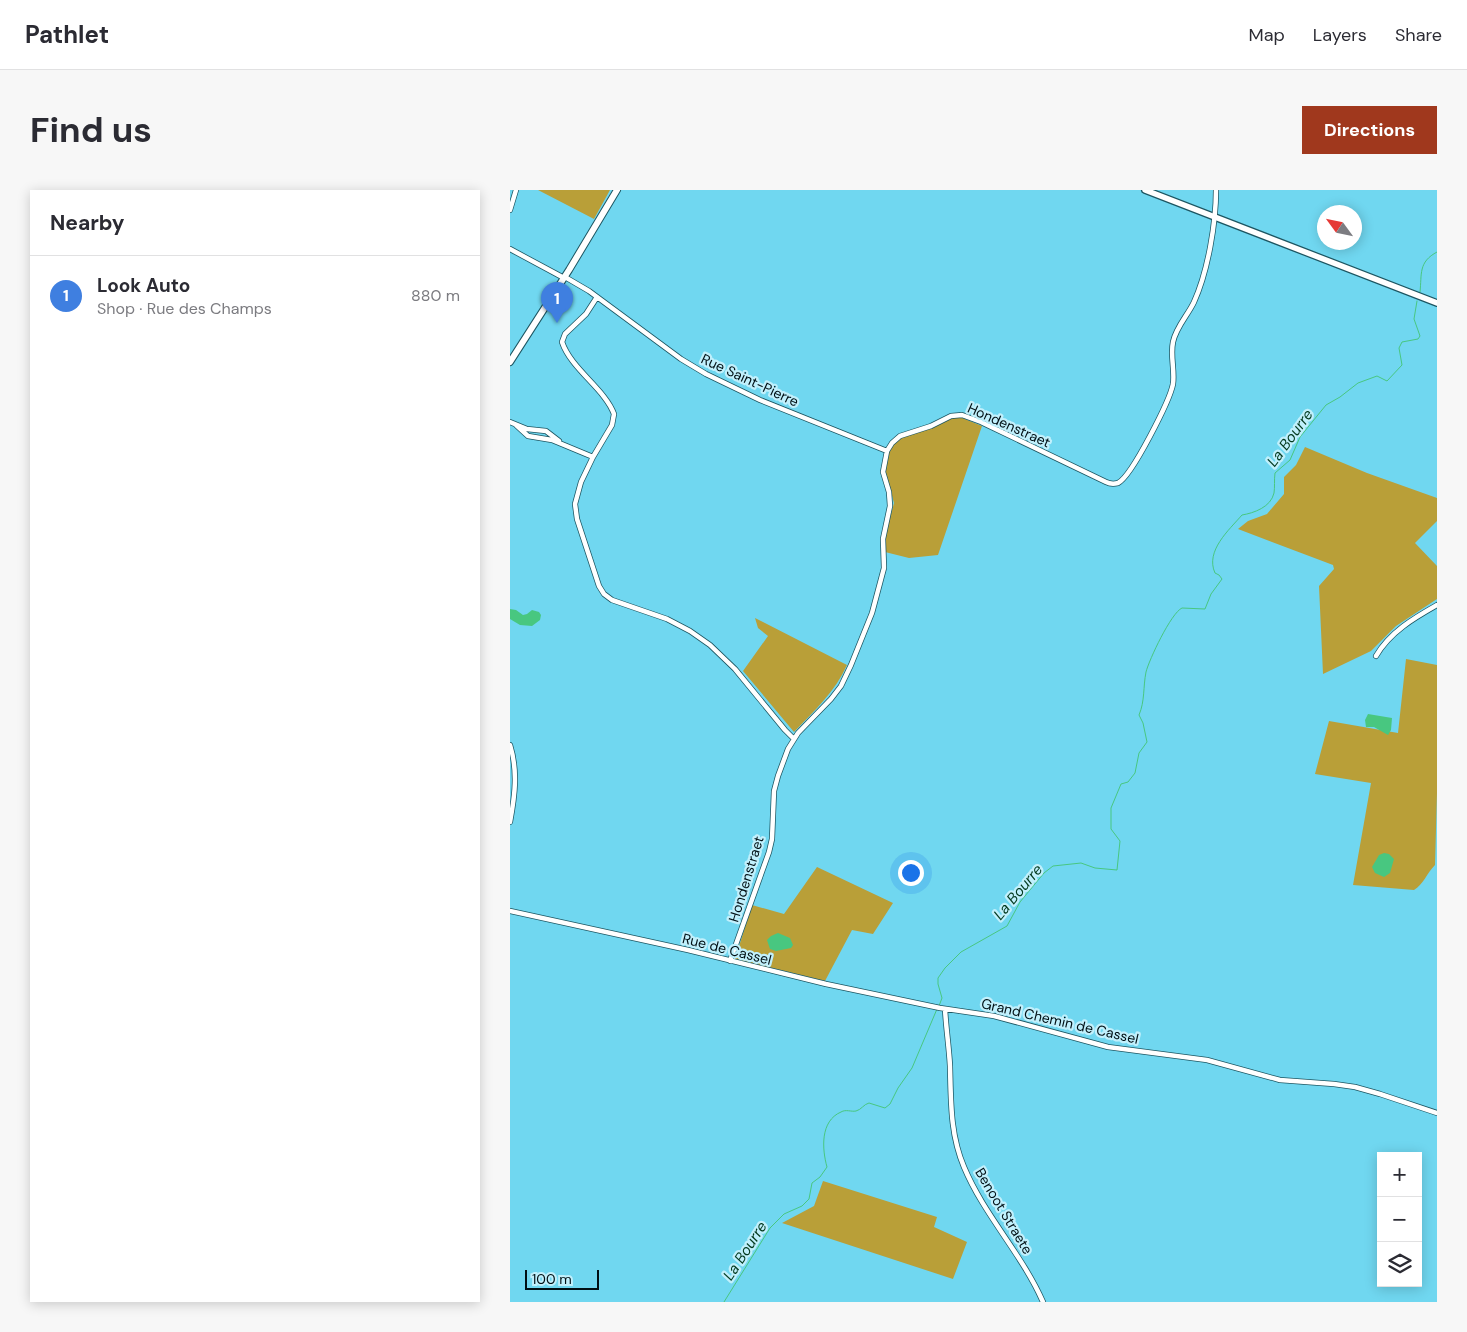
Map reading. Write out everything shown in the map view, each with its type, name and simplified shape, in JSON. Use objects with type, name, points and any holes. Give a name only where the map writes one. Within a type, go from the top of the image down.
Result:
[{"type":"main road","points":[[595,226],[612,190]]},
{"type":"main road","points":[[510,362],[617,190]]},
{"type":"main road","points":[[510,357],[540,307],[563,279]]},
{"type":"street","points":[[510,210],[516,190]]},
{"type":"street","points":[[1145,190],[1437,303]]},
{"type":"street","name":"Hondenstraet","points":[[730,961],[769,852],[772,839],[775,785],[781,767],[794,738],[841,686],[871,617],[884,568],[883,536],[890,506],[889,492],[883,472],[887,451],[892,443],[900,436],[931,426],[951,416],[959,415],[977,420],[1108,483],[1120,481],[1145,446],[1170,392],[1173,376],[1173,342],[1176,333],[1192,308],[1199,290],[1215,217],[1216,190]]},
{"type":"street","name":"Rue Saint-Pierre","points":[[510,249],[598,297],[681,359],[706,374],[760,400],[887,451]]},
{"type":"street","points":[[598,297],[586,314],[565,334],[562,342],[568,354],[614,412],[612,425],[593,458],[578,490],[575,508],[594,576],[600,589],[612,600],[672,622],[690,631],[710,645],[733,665],[785,730],[794,738]]},
{"type":"street","points":[[510,422],[527,429],[546,431],[561,443]]},
{"type":"street","points":[[516,425],[528,436],[561,443],[593,458]]},
{"type":"street","points":[[1376,656],[1383,644],[1395,633],[1437,605]]},
{"type":"street","points":[[510,745],[516,782],[510,822]]},
{"type":"street","name":"Rue de Cassel","points":[[510,911],[937,1008]]},
{"type":"street","name":"Grand Chemin de Cassel","points":[[937,1008],[1006,1019],[1108,1047],[1212,1061],[1280,1080],[1350,1086],[1437,1114]]},
{"type":"street","name":"Benoot Straete","points":[[946,1009],[952,1115],[958,1149],[972,1184],[1023,1263],[1043,1302]]},
{"type":"shaded area","points":[[538,190],[610,190],[594,219]]},
{"type":"shaded area","points":[[954,417],[960,417],[982,426],[938,555],[909,558],[885,552],[885,536],[894,503],[885,470],[888,453],[893,445],[903,437],[933,427]]},
{"type":"shaded area","points":[[1305,447],[1367,473],[1437,498],[1437,521],[1415,543],[1437,566],[1437,599],[1396,626],[1371,651],[1323,674],[1319,586],[1334,569],[1333,565],[1238,529],[1248,521],[1267,514],[1284,494],[1284,477],[1296,465]]},
{"type":"shaded area","points":[[510,609],[516,610],[523,615],[532,610],[539,612],[541,615],[540,620],[532,626],[520,625],[510,619]]},
{"type":"shaded area","points":[[755,618],[847,665],[830,693],[794,732],[743,671],[768,636],[758,628]]},
{"type":"shaded area","points":[[1406,659],[1437,665],[1435,865],[1414,890],[1353,885],[1371,783],[1315,774],[1329,721],[1398,733]]},
{"type":"shaded area","points":[[1368,714],[1392,718],[1391,730],[1388,735],[1374,727],[1366,727],[1365,720]]},
{"type":"shaded area","points":[[1389,854],[1394,859],[1390,873],[1384,877],[1375,873],[1372,867],[1379,855]]},
{"type":"shaded area","points":[[817,867],[893,903],[873,934],[852,930],[825,981],[735,959],[752,905],[784,914]]},
{"type":"shaded area","points":[[778,933],[790,938],[793,945],[791,948],[776,951],[770,949],[767,940]]},
{"type":"shaded area","points":[[823,1181],[937,1217],[934,1227],[967,1242],[953,1279],[782,1223],[814,1206]]},
{"type":"waterway","name":"La Bourre","points":[[1420,292],[1421,274],[1424,264],[1437,252]]},
{"type":"waterway","name":"La Bourre","points":[[939,1006],[942,998],[938,978],[945,968],[961,952],[1007,926],[1020,902],[1044,873],[1053,866],[1081,863],[1095,868],[1117,870],[1120,841],[1111,829],[1111,808],[1121,784],[1128,782],[1135,773],[1139,753],[1147,742],[1143,723],[1139,715],[1146,672],[1161,637],[1172,618],[1182,608],[1205,609],[1211,594],[1222,579],[1215,573],[1213,565],[1213,557],[1220,541],[1242,515],[1252,513],[1266,506],[1274,493],[1275,473],[1290,460],[1300,437],[1326,405],[1358,383],[1377,376],[1387,381],[1402,365],[1399,348],[1402,342],[1418,339],[1420,336],[1414,319],[1417,301]]},
{"type":"waterway","name":"La Bourre","points":[[724,1302],[770,1228],[784,1214],[802,1206],[809,1199],[812,1183],[820,1177],[827,1167],[824,1152],[824,1136],[829,1122],[841,1112],[856,1111],[869,1103],[885,1108],[890,1104],[898,1088],[912,1068],[937,1009]]},
{"type":"place","name":"Look Auto","points":[[557,323]]}]
